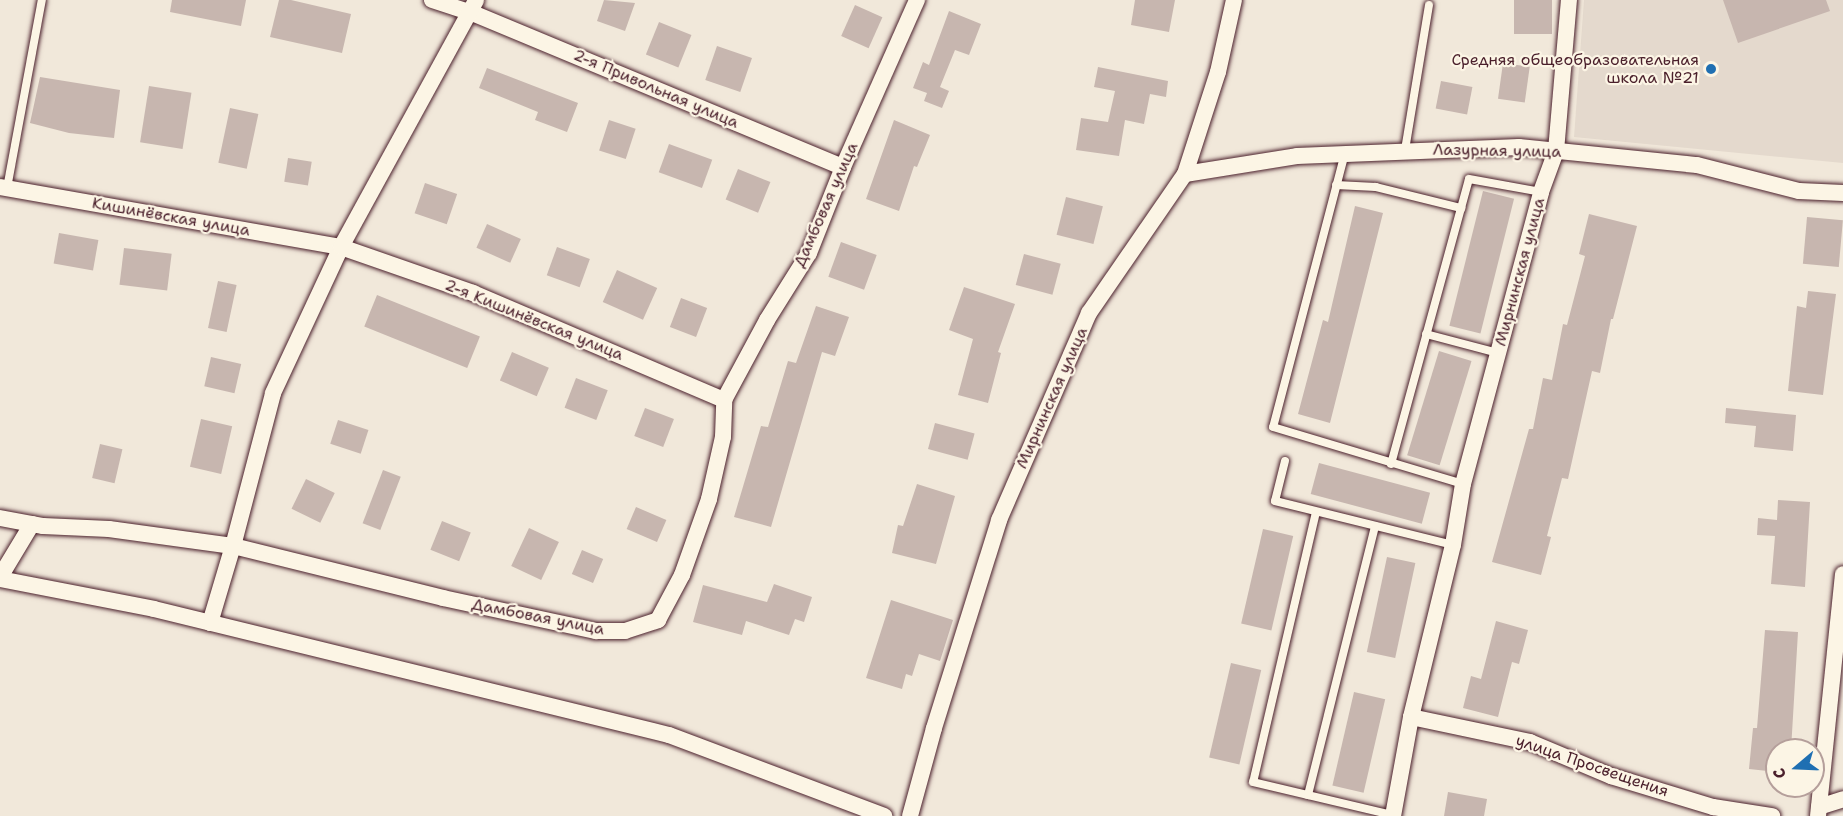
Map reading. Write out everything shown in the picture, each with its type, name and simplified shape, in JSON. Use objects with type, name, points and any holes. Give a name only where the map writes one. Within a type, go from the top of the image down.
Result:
[{"type":"street","name":"2-я Привольная улица","points":[[432,0],[473,6],[843,166]]},
{"type":"street","name":"Дамбовая улица","points":[[0,518],[32,524],[109,529],[233,546],[443,598],[596,631],[625,631],[658,620],[682,575],[710,499],[723,437],[724,400],[767,320],[809,253],[843,166],[917,0]]},
{"type":"street","name":"Мирнинская улица","points":[[910,816],[934,728],[1003,509],[1089,312],[1185,174],[1218,72],[1234,0]]},
{"type":"street","name":"Мирнинская улица","points":[[1393,815],[1411,717],[1453,545],[1463,484],[1541,192],[1556,151],[1569,0]]},
{"type":"street","points":[[210,623],[233,546],[273,393],[342,247],[473,6]]},
{"type":"street","name":"Лазурная улица","points":[[1185,174],[1297,156],[1519,147],[1697,165],[1799,191],[1843,193]]},
{"type":"street","name":"Кишинёвская улица","points":[[3,187],[342,247]]},
{"type":"street","name":"2-я Кишинёвская улица","points":[[342,247],[473,293],[724,400]]},
{"type":"street","points":[[32,524],[0,578],[210,623],[669,735],[884,816]]},
{"type":"street","points":[[1819,812],[1843,574]]},
{"type":"street","name":"улица Просвещения","points":[[1411,717],[1530,742],[1611,776],[1713,807],[1772,816]]},
{"type":"street","points":[[1819,812],[1843,799]]},
{"type":"lane","points":[[3,187],[42,0]]},
{"type":"lane","points":[[1405,150],[1429,5]]},
{"type":"lane","points":[[1345,153],[1273,427],[1463,484]]},
{"type":"lane","points":[[1391,464],[1469,179],[1541,192]]},
{"type":"lane","points":[[1336,185],[1376,186],[1461,208]]},
{"type":"lane","points":[[1426,334],[1498,354]]},
{"type":"lane","points":[[1285,461],[1275,501],[1453,545]]},
{"type":"lane","points":[[1316,512],[1253,782],[1393,815]]},
{"type":"lane","points":[[1308,795],[1375,526]]},
{"type":"shaded area","name":"Средняя общеобразовательная школа №21","points":[[1584,0],[1843,0],[1843,163],[1574,137]]},
{"type":"building","points":[[172,0],[246,0],[241,26],[170,12]]},
{"type":"building","points":[[279,0],[291,0],[351,14],[342,53],[270,37]]},
{"type":"building","points":[[604,0],[635,3],[625,31],[597,21]]},
{"type":"building","points":[[1135,0],[1175,0],[1169,32],[1131,25]]},
{"type":"building","points":[[1514,0],[1552,0],[1552,34],[1514,34]]},
{"type":"building","points":[[1723,0],[1826,0],[1830,11],[1738,43]]},
{"type":"building","points":[[855,5],[882,17],[869,48],[841,36]]},
{"type":"building","points":[[949,11],[981,24],[969,55],[955,50],[940,87],[949,91],[942,108],[924,101],[927,93],[913,88],[923,62],[929,65]]},
{"type":"building","points":[[659,22],[691,35],[678,68],[646,54]]},
{"type":"building","points":[[717,46],[752,58],[740,92],[705,80]]},
{"type":"building","points":[[1503,63],[1530,67],[1525,102],[1498,99]]},
{"type":"building","points":[[1098,67],[1168,81],[1166,97],[1150,94],[1144,124],[1125,120],[1119,156],[1076,150],[1081,118],[1108,122],[1115,91],[1094,87]]},
{"type":"building","points":[[487,68],[578,103],[567,132],[535,120],[538,112],[479,88]]},
{"type":"building","points":[[40,77],[120,90],[114,138],[69,133],[30,123]]},
{"type":"building","points":[[1441,81],[1472,87],[1467,115],[1436,108]]},
{"type":"building","points":[[149,86],[191,93],[183,149],[140,142]]},
{"type":"building","points":[[230,108],[258,114],[247,169],[218,163]]},
{"type":"building","points":[[609,120],[636,129],[626,159],[599,150]]},
{"type":"building","points":[[894,120],[930,135],[917,167],[914,166],[899,211],[866,199]]},
{"type":"building","points":[[669,144],[712,160],[702,188],[659,172]]},
{"type":"building","points":[[288,158],[312,162],[308,185],[284,182]]},
{"type":"building","points":[[738,169],[770,182],[758,213],[726,200]]},
{"type":"building","points":[[425,183],[457,194],[447,224],[415,213]]},
{"type":"building","points":[[1483,191],[1514,199],[1480,334],[1449,326]]},
{"type":"building","points":[[1066,197],[1103,206],[1093,244],[1057,235]]},
{"type":"building","points":[[1355,206],[1383,213],[1330,423],[1298,414],[1323,320],[1328,322]]},
{"type":"building","points":[[1589,214],[1637,226],[1613,319],[1611,319],[1600,373],[1592,371],[1568,479],[1562,478],[1547,536],[1551,537],[1541,575],[1492,562],[1529,429],[1533,429],[1543,378],[1552,380],[1563,324],[1567,325],[1585,256],[1579,254]]},
{"type":"building","points":[[1807,217],[1843,220],[1839,267],[1803,264]]},
{"type":"building","points":[[487,224],[521,239],[510,263],[476,248]]},
{"type":"building","points":[[59,233],[98,240],[93,270],[54,264]]},
{"type":"building","points":[[841,242],[877,255],[864,290],[828,277]]},
{"type":"building","points":[[557,247],[590,259],[580,287],[547,275]]},
{"type":"building","points":[[124,248],[172,254],[167,291],[119,285]]},
{"type":"building","points":[[1024,254],[1061,264],[1052,295],[1016,285]]},
{"type":"building","points":[[617,270],[657,288],[643,320],[603,302]]},
{"type":"building","points":[[218,281],[237,285],[227,332],[208,328]]},
{"type":"building","points":[[964,287],[1015,304],[998,352],[1001,353],[988,403],[958,395],[973,339],[949,330]]},
{"type":"building","points":[[1808,291],[1836,294],[1823,395],[1788,391],[1797,306],[1806,308]]},
{"type":"building","points":[[377,295],[480,337],[467,368],[364,327]]},
{"type":"building","points":[[681,298],[707,308],[696,337],[670,327]]},
{"type":"building","points":[[816,306],[849,317],[835,356],[822,352],[771,527],[734,517],[761,426],[768,427],[788,361],[796,363]]},
{"type":"building","points":[[1439,351],[1472,361],[1440,465],[1407,455]]},
{"type":"building","points":[[512,352],[549,368],[537,396],[500,381]]},
{"type":"building","points":[[211,357],[241,364],[234,393],[204,386]]},
{"type":"building","points":[[576,378],[608,390],[596,420],[565,408]]},
{"type":"building","points":[[645,408],[674,419],[663,447],[634,436]]},
{"type":"building","points":[[1726,408],[1796,415],[1793,451],[1754,447],[1756,426],[1725,423]]},
{"type":"building","points":[[201,419],[232,426],[221,474],[190,467]]},
{"type":"building","points":[[338,420],[368,430],[361,454],[330,444]]},
{"type":"building","points":[[935,423],[975,434],[968,460],[928,449]]},
{"type":"building","points":[[100,444],[122,449],[115,483],[92,478]]},
{"type":"building","points":[[1319,463],[1430,493],[1422,524],[1311,494]]},
{"type":"building","points":[[383,470],[401,477],[380,530],[363,523]]},
{"type":"building","points":[[306,479],[335,493],[320,523],[292,509]]},
{"type":"building","points":[[917,484],[955,496],[936,564],[892,553],[898,525],[903,526]]},
{"type":"building","points":[[1778,500],[1810,502],[1805,587],[1771,584],[1775,536],[1757,535],[1758,518],[1777,520]]},
{"type":"building","points":[[636,507],[666,520],[657,542],[627,529]]},
{"type":"building","points":[[442,521],[471,533],[459,561],[430,550]]},
{"type":"building","points":[[529,528],[559,542],[541,580],[511,566]]},
{"type":"building","points":[[1263,529],[1293,536],[1271,630],[1241,624]]},
{"type":"building","points":[[582,550],[603,559],[593,583],[572,574]]},
{"type":"building","points":[[1387,557],[1415,563],[1395,658],[1367,652]]},
{"type":"building","points":[[774,584],[812,597],[804,622],[795,619],[789,635],[746,621],[742,635],[693,622],[703,585],[767,602]]},
{"type":"building","points":[[891,600],[953,620],[940,661],[919,654],[912,676],[906,674],[902,689],[866,678]]},
{"type":"building","points":[[1496,621],[1528,630],[1519,664],[1512,662],[1498,717],[1463,708],[1471,676],[1481,679]]},
{"type":"building","points":[[1765,630],[1798,632],[1792,738],[1765,738],[1765,771],[1749,769],[1753,728],[1757,728]]},
{"type":"building","points":[[1231,663],[1261,670],[1239,764],[1209,758]]},
{"type":"building","points":[[1354,692],[1385,699],[1364,793],[1332,786]]},
{"type":"building","points":[[1448,792],[1487,799],[1484,816],[1444,816]]},
{"type":"place","name":"Средняя общеобразовательная школа №21","points":[[1711,69]]}]
